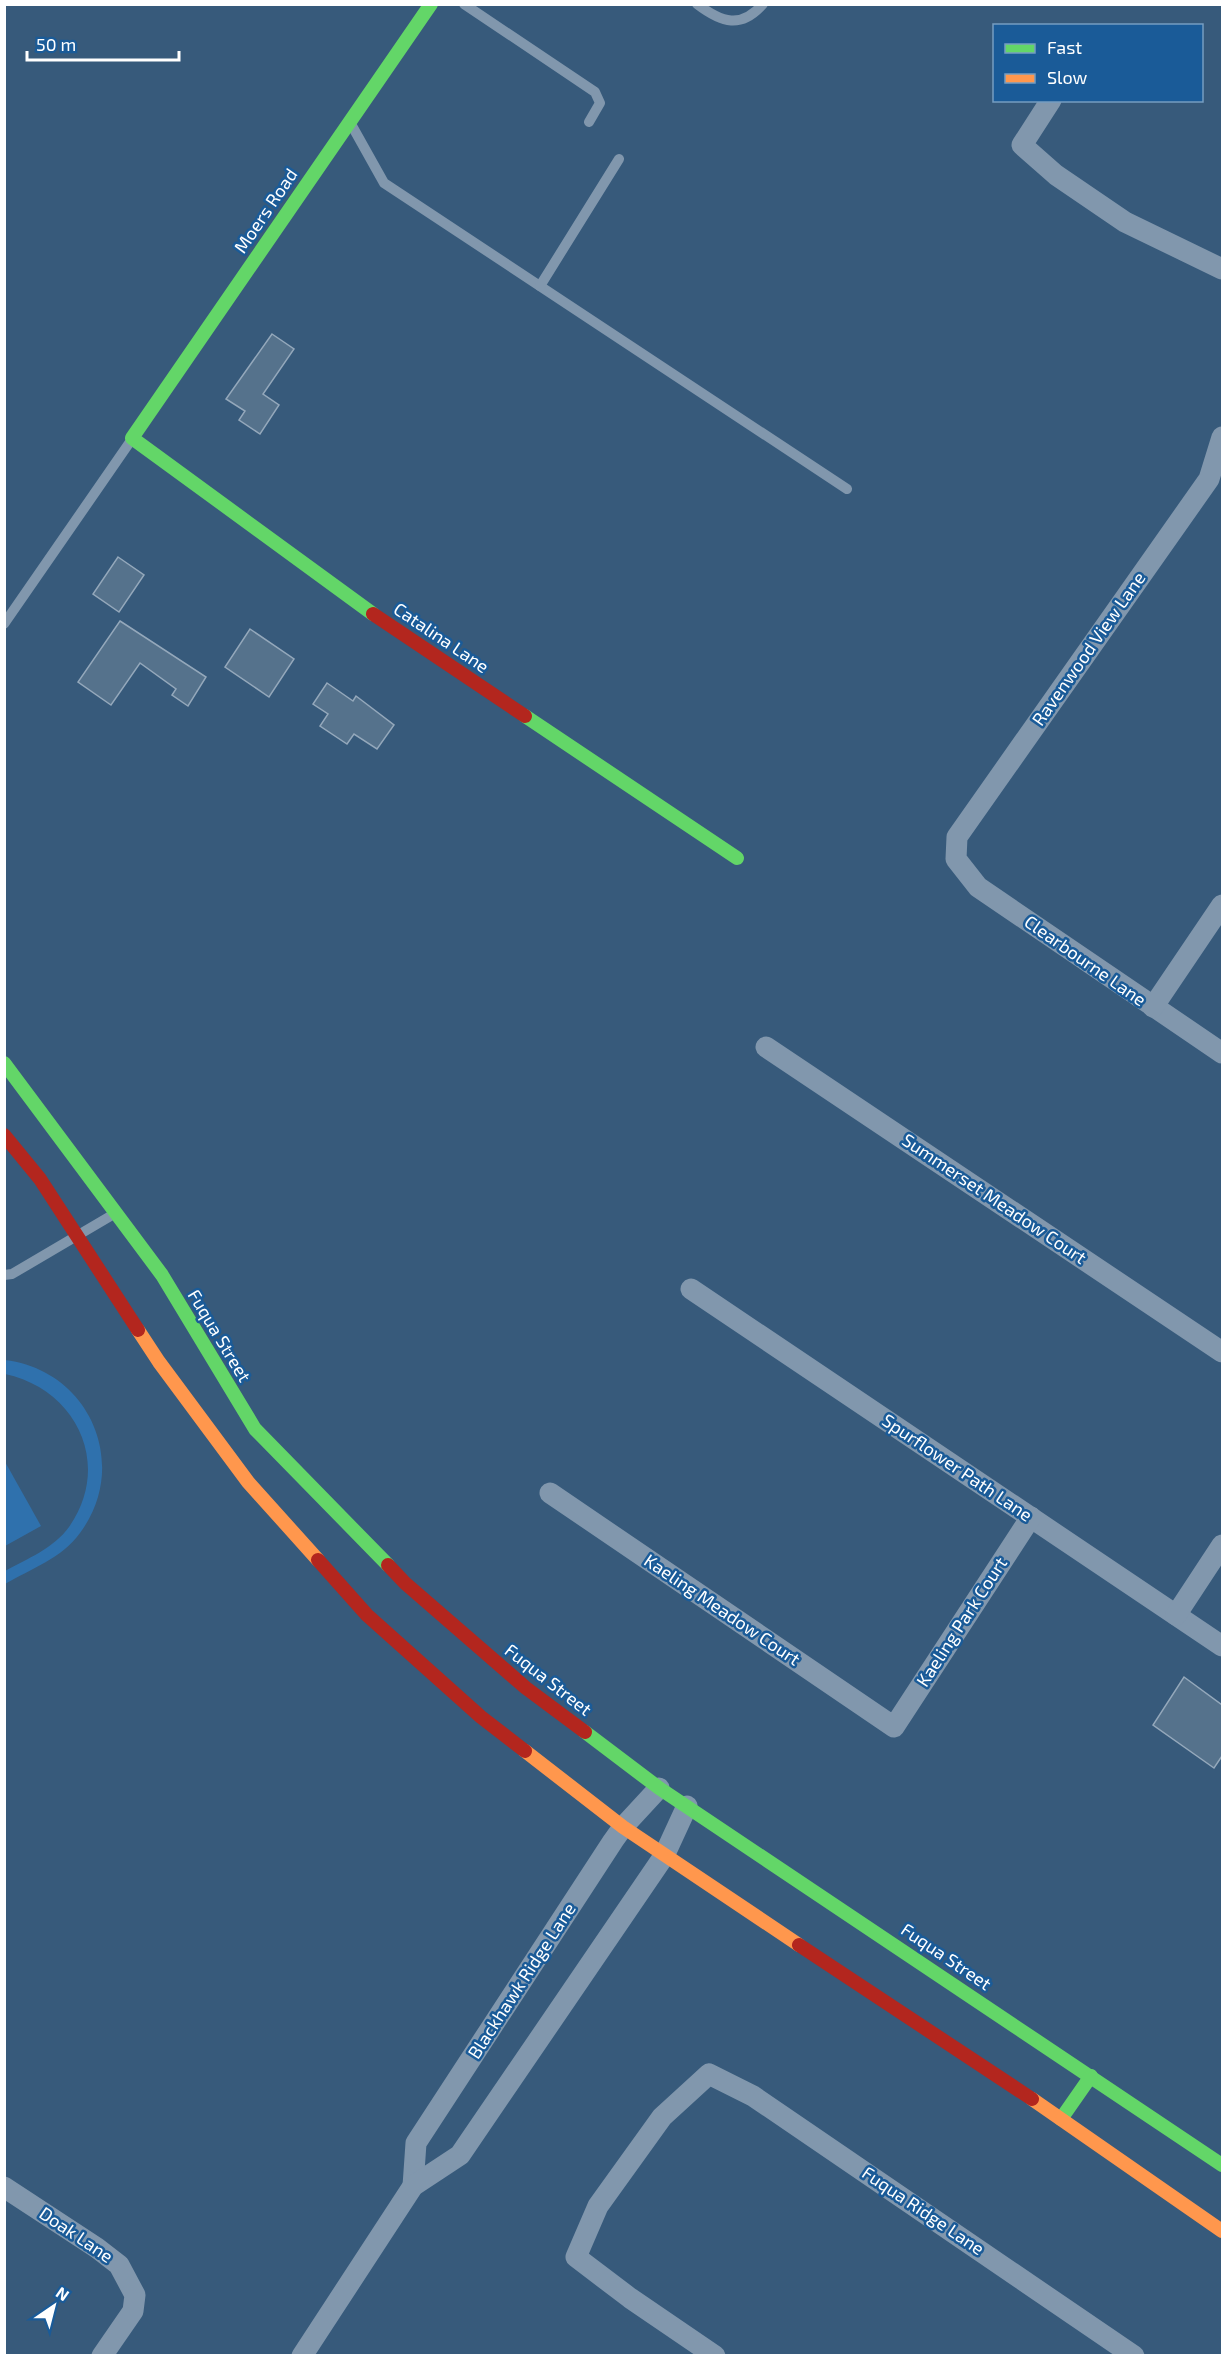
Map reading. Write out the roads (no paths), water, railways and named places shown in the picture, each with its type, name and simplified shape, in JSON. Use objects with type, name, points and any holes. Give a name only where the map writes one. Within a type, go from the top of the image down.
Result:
[{"type":"main road","name":"Moers Road","points":[[132,438],[431,4]]},
{"type":"main road","name":"Catalina Lane","points":[[132,438],[349,598],[737,858]]},
{"type":"main road","name":"Fuqua Street","points":[[4,1063],[162,1275],[255,1429],[405,1583],[526,1688],[659,1788],[1222,2165]]},
{"type":"main road","points":[[4,1135],[40,1179],[159,1362],[248,1482],[368,1615],[481,1717],[664,1856],[1061,2119],[1222,2231]]},
{"type":"main road","points":[[1061,2119],[1091,2076]]},
{"type":"street","points":[[1051,102],[1022,145],[1056,175],[1125,222],[1222,269]]},
{"type":"street","name":"Ravenwood View Lane","points":[[956,859],[957,837],[1209,479],[1222,437]]},
{"type":"street","name":"Clearbourne Lane","points":[[956,859],[978,887],[1222,1053]]},
{"type":"street","points":[[1153,1008],[1222,905]]},
{"type":"street","name":"Summerset Meadow Court","points":[[766,1047],[1222,1352]]},
{"type":"street","name":"Spurflower Path Lane","points":[[691,1289],[1222,1646]]},
{"type":"street","name":"Kaeling Meadow Court","points":[[550,1493],[894,1727]]},
{"type":"street","name":"Kaeling Park Court","points":[[894,1727],[1030,1517]]},
{"type":"street","points":[[1176,1615],[1222,1545]]},
{"type":"street","name":"Blackhawk Ridge Lane","points":[[413,2186],[416,2144],[623,1827],[659,1788]]},
{"type":"street","name":"Blackhawk Ridge Lane","points":[[302,2355],[413,2186],[460,2155],[664,1856],[687,1806]]},
{"type":"street","name":"Fuqua Ridge Lane","points":[[715,2355],[630,2298],[576,2257],[598,2206],[662,2117],[708,2074],[753,2096],[1134,2355]]},
{"type":"street","name":"Doak Lane","points":[[4,2187],[97,2247],[119,2265],[135,2295],[133,2311],[102,2355]]},
{"type":"lane","points":[[464,4],[595,92],[600,103],[589,122]]},
{"type":"lane","points":[[697,4],[711,15],[731,22],[753,16],[764,4]]},
{"type":"lane","points":[[350,121],[384,183],[847,489]]},
{"type":"lane","points":[[540,286],[619,159]]},
{"type":"lane","points":[[4,624],[132,438]]},
{"type":"lane","points":[[4,1275],[12,1274],[116,1213]]}]
